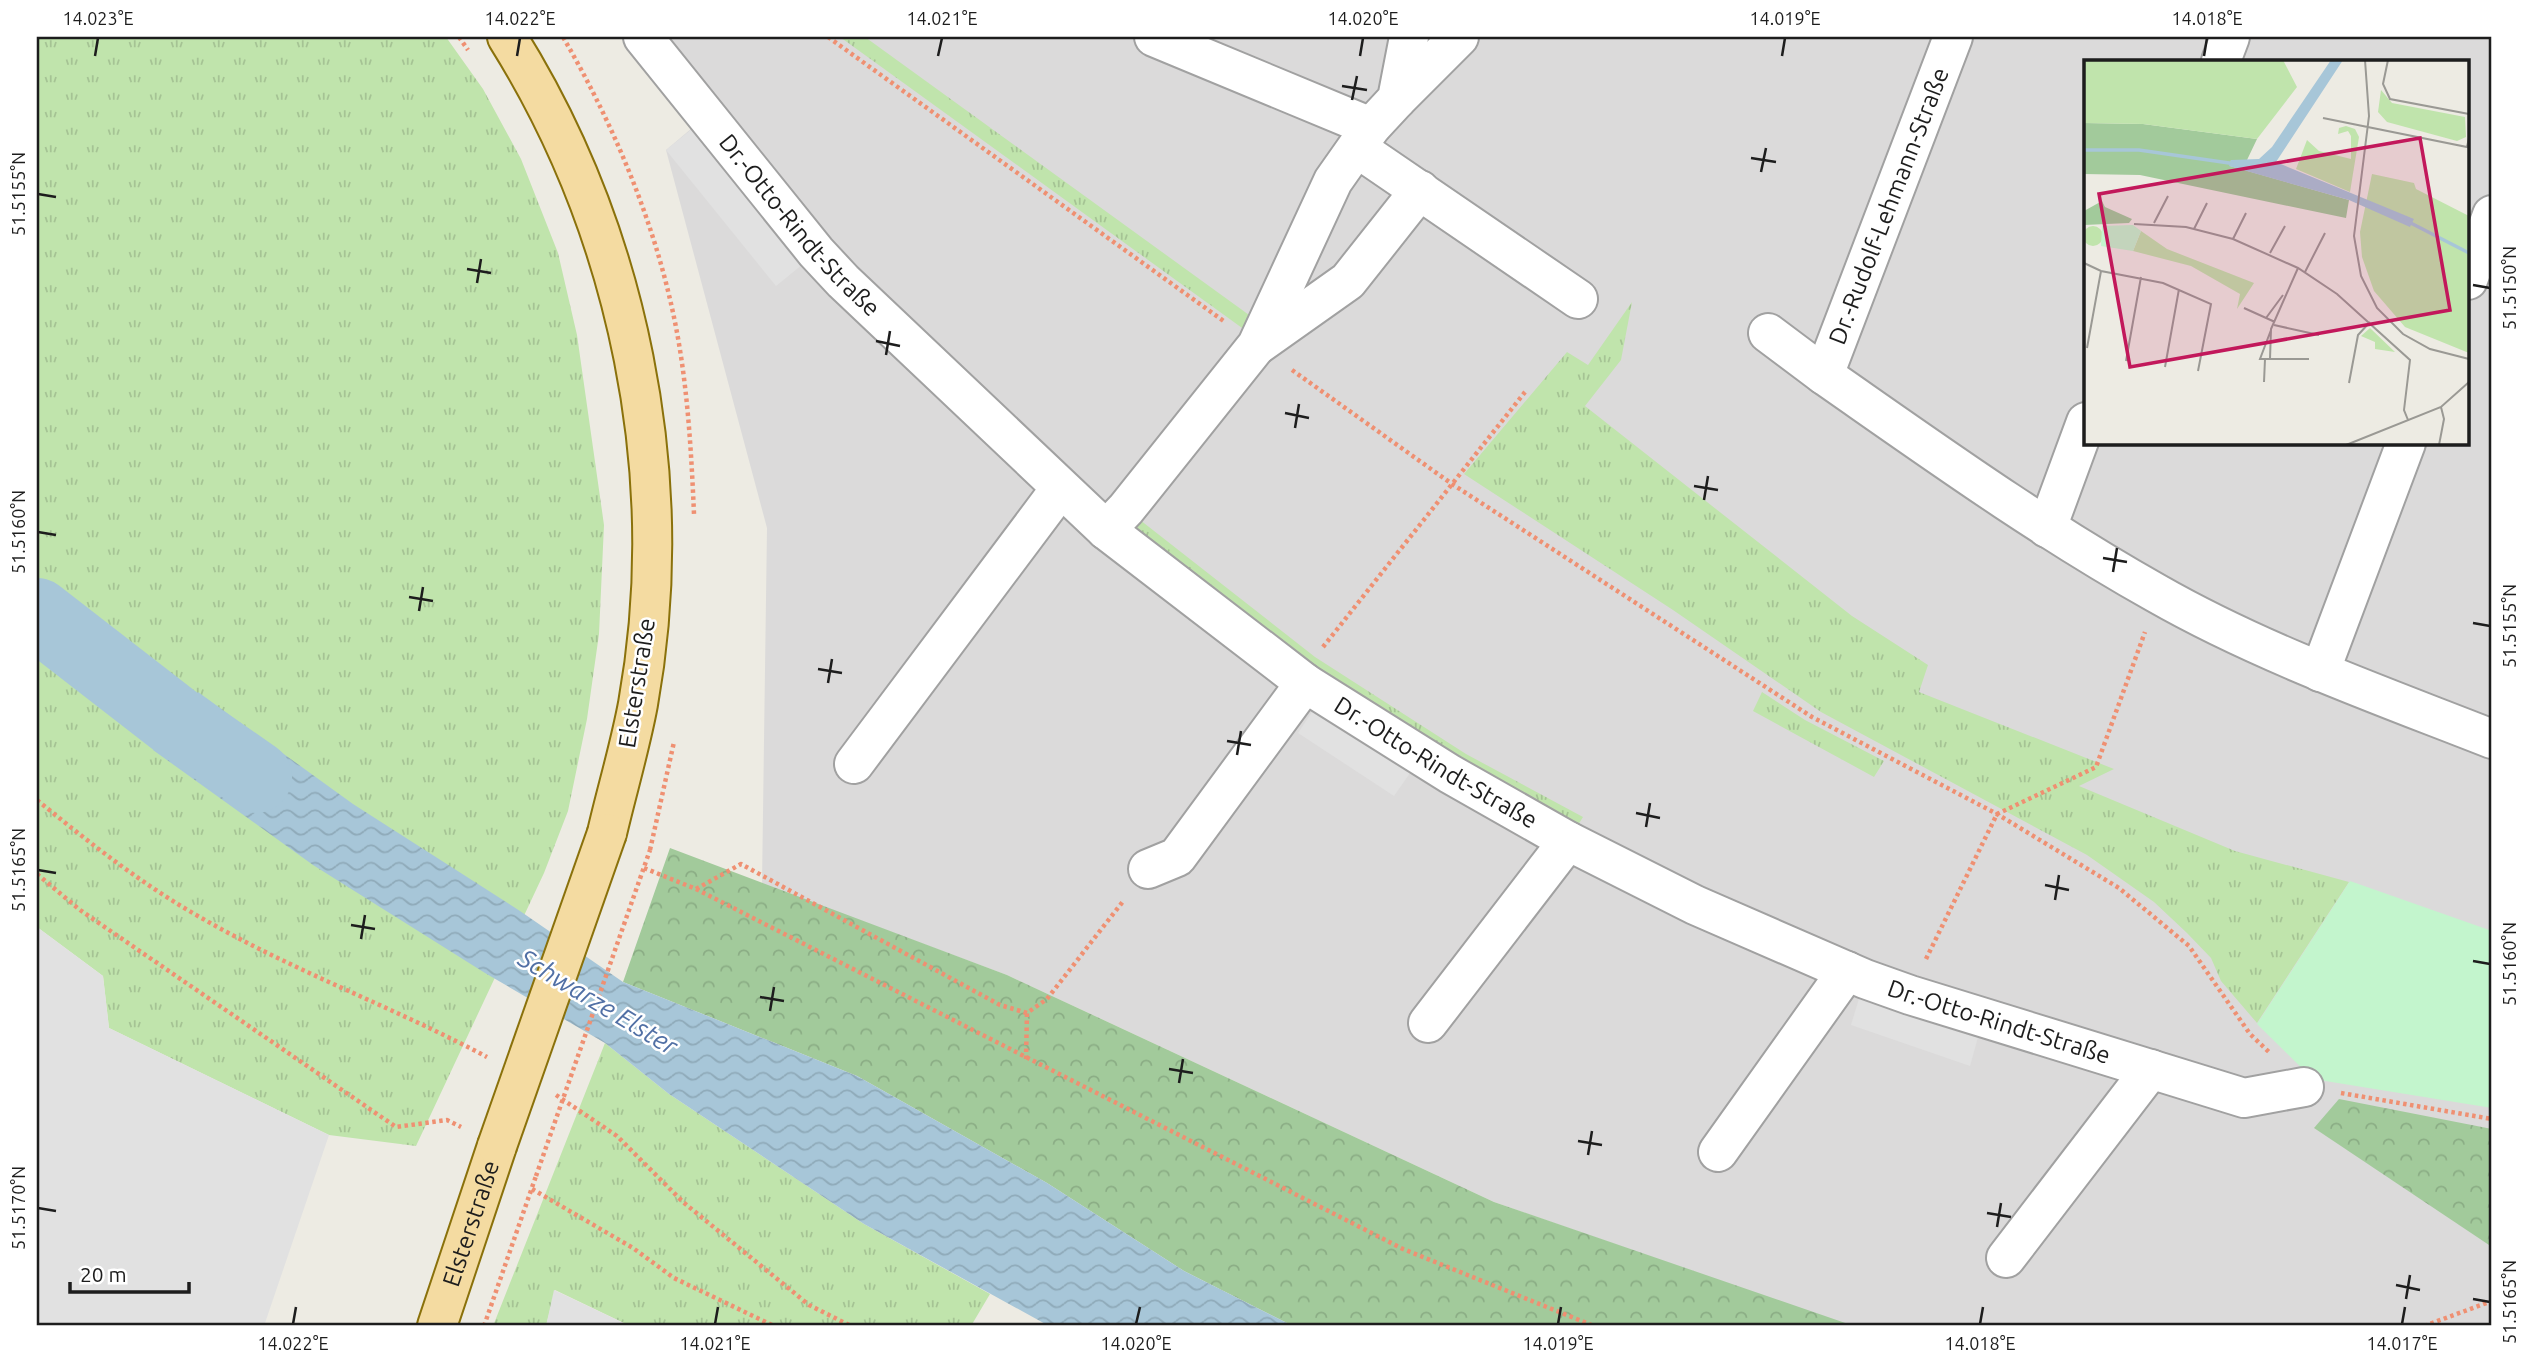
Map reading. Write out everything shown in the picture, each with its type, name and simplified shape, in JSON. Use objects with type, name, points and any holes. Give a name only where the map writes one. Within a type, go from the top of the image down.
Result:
[{"type":"main road","name":"Elsterstraße","points":[[438,1326],[497,1146],[607,833],[638,704],[649,610],[651,509],[647,440],[638,380],[612,267],[589,198],[557,121],[507,37]]},
{"type":"street","name":"Dr.-Otto-Rindt-Straße","points":[[643,37],[816,252],[1059,489],[1106,530],[1310,670],[1450,774],[1568,841],[1695,905],[1847,971],[1995,1023],[2244,1098],[2304,1087]]},
{"type":"street","points":[[1154,37],[1364,137],[1420,190],[1577,299]]},
{"type":"street","points":[[1397,99],[1409,37]]},
{"type":"street","points":[[1106,530],[1126,509],[1257,345],[1334,181],[1364,137],[1397,99],[1459,37]]},
{"type":"street","name":"Dr.-Rudolf-Lehmann-Straße","points":[[1824,375],[1953,37]]},
{"type":"street","points":[[2221,60],[2230,37]]},
{"type":"street","points":[[1257,345],[1348,281],[1420,190]]},
{"type":"street","points":[[2470,275],[2492,215]]},
{"type":"street","name":"Dr.-Rudolf-Lehmann-Straße","points":[[1768,333],[2022,514],[2158,594],[2320,672],[2492,739]]},
{"type":"street","points":[[2047,528],[2084,427]]},
{"type":"street","points":[[2320,672],[2406,444]]},
{"type":"street","points":[[854,764],[1059,489]]},
{"type":"street","points":[[1148,869],[1177,857],[1310,670]]},
{"type":"street","name":"Dr.-Otto-Rindt-Straße","points":[[1428,1023],[1568,841]]},
{"type":"street","points":[[1718,1152],[1847,971]]},
{"type":"street","name":"Dr.-Otto-Rindt-Straße","points":[[2006,1258],[2151,1069]]},
{"type":"path","points":[[458,37],[470,53]]},
{"type":"path","points":[[828,37],[1452,484],[1812,717],[1997,814],[2119,888],[2189,946],[2250,1034],[2304,1087],[2492,1119]]},
{"type":"path","points":[[1310,670],[1525,392]]},
{"type":"path","points":[[1921,968],[1997,814],[2095,767],[2158,594]]},
{"type":"path","points":[[37,800],[123,870],[205,920],[495,1061]]},
{"type":"path","points":[[484,1326],[650,850]]},
{"type":"path","points":[[696,889],[741,864],[1000,1005],[1027,1013]]},
{"type":"path","points":[[644,868],[696,889],[1403,1249],[1594,1326]]},
{"type":"path","points":[[1027,1013],[1047,999],[1148,869]]},
{"type":"path","points":[[37,874],[80,910],[396,1127],[447,1120],[464,1128]]},
{"type":"path","points":[[1026,1059],[1027,1013]]},
{"type":"path","points":[[553,1093],[617,1136],[683,1202],[809,1305],[851,1326]]},
{"type":"path","points":[[532,1189],[633,1248],[674,1278],[774,1326]]},
{"type":"path","points":[[2424,1326],[2492,1301]]},
{"type":"shaded area","points":[[621,37],[2492,37],[2492,1326],[1850,1326],[1494,1202],[1007,975],[762,884],[767,528],[666,150],[692,128]]},
{"type":"shaded area","points":[[692,129],[803,264],[776,286],[666,150]]},
{"type":"shaded area","points":[[1324,694],[1422,756],[1394,796],[1298,733]]},
{"type":"shaded area","points":[[37,927],[103,976],[109,1028],[329,1135],[264,1326],[37,1326]]},
{"type":"shaded area","points":[[1865,979],[1983,1019],[1970,1066],[1851,1025]]},
{"type":"shaded area","points":[[554,1290],[630,1326],[546,1326]]},
{"type":"green space","points":[[37,37],[446,37],[483,89],[521,159],[558,253],[577,335],[604,525],[599,634],[587,719],[568,811],[544,873],[416,1146],[329,1135],[109,1028],[103,976],[37,927]]},
{"type":"green space","points":[[840,37],[865,37],[1256,320],[1249,333]]},
{"type":"green space","points":[[1632,302],[1621,360],[1585,406],[1852,616],[1928,665],[1919,692],[2114,769],[2079,786],[2235,851],[2349,882],[2257,1023],[2221,981],[2211,958],[2187,933],[2154,902],[2087,855],[1821,712],[1673,610],[1464,474],[1567,352],[1588,365]]},
{"type":"green space","points":[[1126,509],[1315,657],[1466,754],[1583,817],[1568,841],[1106,530]]},
{"type":"green space","points":[[1762,692],[1805,720],[1884,761],[1874,777],[1753,711]]},
{"type":"green space","points":[[670,848],[1007,975],[1494,1202],[1854,1326],[1293,1326],[1184,1271],[1047,1183],[857,1076],[623,982]]},
{"type":"green space","points":[[2350,881],[2492,931],[2492,1108],[2313,1079],[2257,1024]]},
{"type":"green space","points":[[605,1043],[669,1094],[864,1224],[990,1294],[971,1326],[630,1326],[555,1290],[546,1326],[493,1326]]},
{"type":"green space","points":[[2339,1099],[2492,1129],[2492,1247],[2314,1128]]},
{"type":"water","points":[[198,692],[353,804],[520,911],[623,982],[857,1076],[1047,1183],[1184,1271],[1293,1326],[1049,1326],[864,1224],[669,1094],[605,1043],[485,973],[313,865],[153,750]]},
{"type":"waterway","name":"Schwarze Elster","points":[[37,614],[175,721],[256,777]]}]
